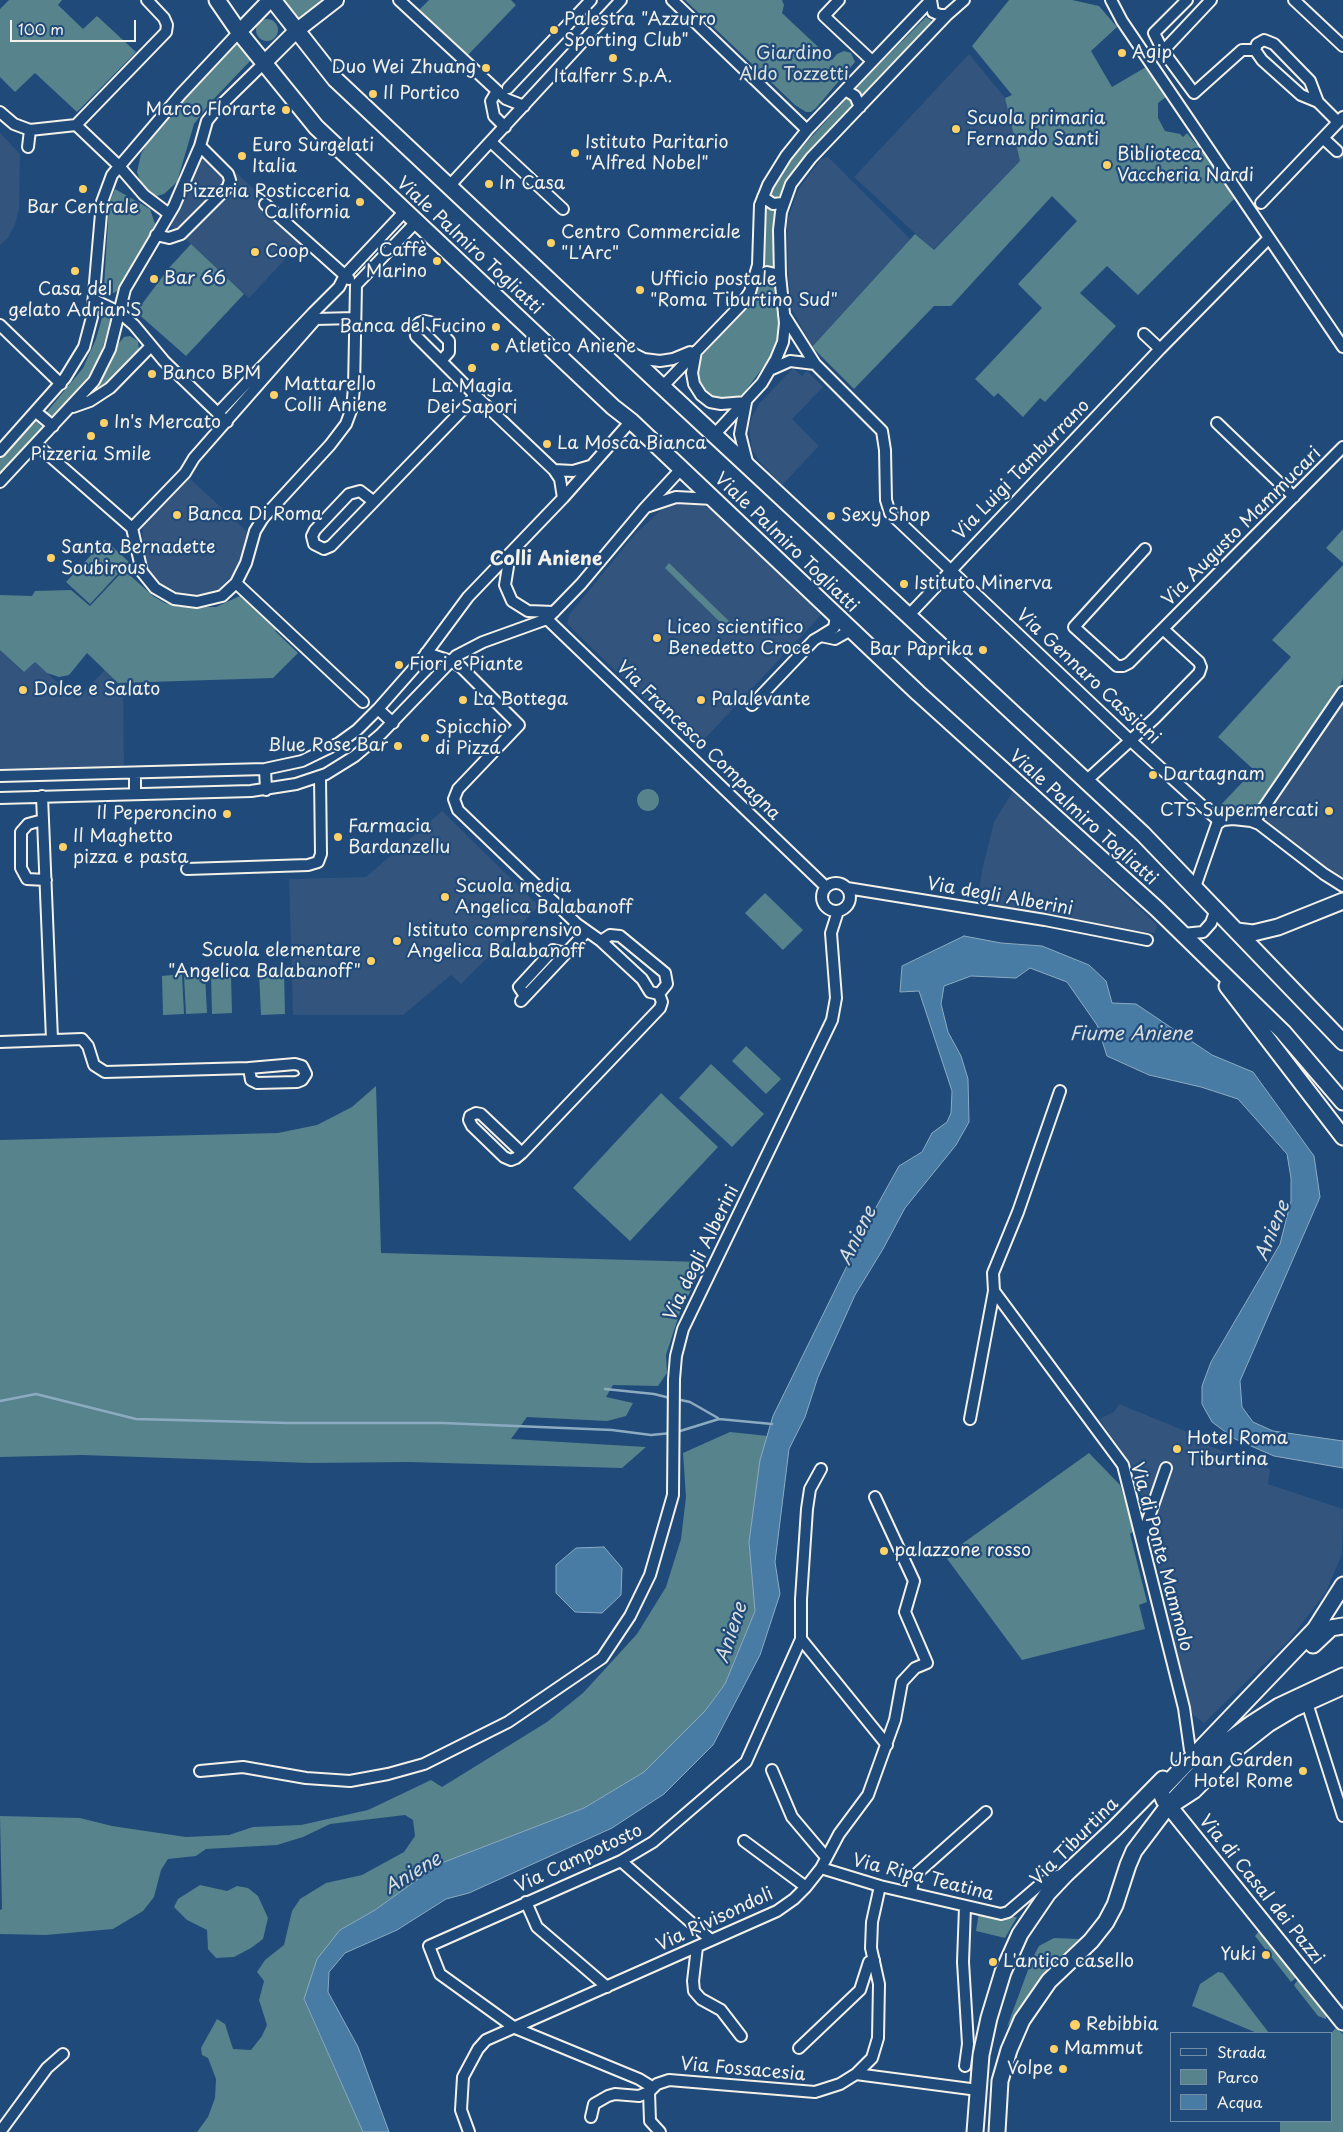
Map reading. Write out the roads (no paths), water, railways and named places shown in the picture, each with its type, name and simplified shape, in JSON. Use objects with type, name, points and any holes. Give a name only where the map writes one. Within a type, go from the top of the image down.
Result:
[{"type":"main road","name":"Viale Palmiro Togliatti","points":[[216,0],[238,32],[310,121],[613,407],[631,421],[714,499],[851,630],[1183,934],[1283,1032],[1343,1102]]},
{"type":"main road","name":"Viale Palmiro Togliatti","points":[[271,0],[335,79],[1143,834],[1343,1042]]},
{"type":"main road","points":[[1238,931],[1254,933],[1278,927],[1343,901]]},
{"type":"main road","points":[[1264,959],[1265,942],[1278,927]]},
{"type":"main road","points":[[1209,960],[1254,1024],[1343,1137]]},
{"type":"main road","points":[[1302,998],[1324,1012],[1343,1030]]},
{"type":"main road","name":"Via Tiburtina","points":[[1168,1806],[1161,1795],[1163,1788],[1315,1629],[1343,1585]]},
{"type":"main road","points":[[1239,1707],[1268,1687],[1326,1632],[1335,1626],[1343,1626]]},
{"type":"main road","points":[[997,2132],[1000,2081],[1009,2050],[1022,2020],[1044,1988],[1091,1941],[1106,1922],[1116,1905],[1128,1865],[1139,1844],[1168,1806],[1229,1740],[1279,1706],[1304,1685],[1343,1666]]},
{"type":"main road","points":[[1279,1706],[1343,1676]]},
{"type":"main road","name":"Via Tiburtina","points":[[974,2132],[983,2043],[1003,1972],[1020,1934],[1048,1893],[1066,1874],[1115,1828],[1190,1750],[1213,1735]]},
{"type":"main road","name":"Via di Casal dei Pazzi","points":[[1168,1806],[1343,2022]]},
{"type":"street","points":[[0,112],[17,126],[30,130],[76,125],[164,34],[167,25],[163,16],[147,0]]},
{"type":"street","points":[[0,451],[61,384],[73,368],[84,347],[90,329],[94,300],[102,202],[107,184],[118,165],[238,32],[271,0]]},
{"type":"street","points":[[0,482],[91,385],[105,361],[118,312],[128,284],[169,214],[200,146],[205,126],[211,115],[296,32],[336,0]]},
{"type":"street","points":[[399,0],[506,99],[524,106]]},
{"type":"street","points":[[508,88],[591,0]]},
{"type":"street","points":[[453,182],[621,0]]},
{"type":"street","points":[[672,0],[807,130]]},
{"type":"street","points":[[839,0],[824,16],[872,61]]},
{"type":"street","points":[[662,386],[740,306],[750,292],[756,277],[759,212],[762,197],[782,163],[807,130],[931,0]]},
{"type":"street","points":[[931,0],[933,12],[940,16],[947,15]]},
{"type":"street","points":[[714,435],[746,402],[771,370],[785,338],[779,230],[784,203],[791,184],[802,168],[947,15],[964,0]]},
{"type":"street","points":[[1101,0],[1122,21]]},
{"type":"street","points":[[1110,0],[1122,21],[1343,347]]},
{"type":"street","points":[[1187,0],[1154,33],[1163,51],[1194,93],[1242,50],[1254,50],[1301,94],[1318,102],[1341,119],[1261,203]]},
{"type":"street","points":[[1163,51],[1211,0]]},
{"type":"street","points":[[1294,0],[1343,46]]},
{"type":"street","points":[[1254,50],[1257,44],[1264,40],[1274,44],[1310,81],[1318,102]]},
{"type":"street","points":[[845,90],[856,96],[860,107]]},
{"type":"street","points":[[497,91],[491,101],[494,116],[505,126]]},
{"type":"street","points":[[76,125],[118,165],[144,195],[169,214]]},
{"type":"street","points":[[28,147],[30,130]]},
{"type":"street","points":[[1325,136],[1338,150]]},
{"type":"street","points":[[491,142],[563,210]]},
{"type":"street","points":[[156,235],[169,238],[181,234],[228,187],[230,180],[228,174],[200,146]]},
{"type":"street","points":[[762,197],[773,204],[784,203]]},
{"type":"street","points":[[265,204],[356,285]]},
{"type":"street","points":[[132,528],[185,473],[194,458],[227,422],[339,287],[345,275],[404,211]]},
{"type":"street","points":[[36,444],[132,528],[142,572],[149,583],[163,594],[183,601],[211,600],[222,596],[236,583],[244,569],[254,535],[261,522],[330,445],[348,420],[354,388],[356,285],[416,222]]},
{"type":"street","name":"Via Luigi Tamburrano","points":[[908,615],[1160,349],[1269,238]]},
{"type":"street","points":[[756,277],[767,272],[780,275]]},
{"type":"street","points":[[94,300],[118,312],[138,329],[151,346],[227,422]]},
{"type":"street","name":"Via Gennaro Cassiani","points":[[784,315],[816,364],[881,429],[885,439],[888,509],[1131,741],[1220,822]]},
{"type":"street","points":[[218,413],[314,316],[354,318]]},
{"type":"street","points":[[0,325],[61,384]]},
{"type":"street","points":[[1144,334],[1160,349]]},
{"type":"street","points":[[69,409],[90,400],[110,388],[151,346]]},
{"type":"street","points":[[622,347],[640,357],[660,361],[680,357],[697,348]]},
{"type":"street","points":[[697,348],[692,373],[694,384],[701,395],[710,402],[721,404],[746,402]]},
{"type":"street","points":[[441,361],[554,470],[560,479],[563,498]]},
{"type":"street","points":[[771,370],[790,361],[816,364]]},
{"type":"street","points":[[373,501],[360,491],[350,494],[313,533],[312,538],[316,546],[324,550],[330,547],[471,401],[474,394]]},
{"type":"street","points":[[746,402],[740,434],[741,447],[748,465]]},
{"type":"street","points":[[36,412],[52,426]]},
{"type":"street","points":[[0,776],[135,774],[265,769],[292,764],[322,753],[352,734],[378,709],[426,653],[459,607],[563,498],[631,421]]},
{"type":"street","points":[[1217,423],[1294,497]]},
{"type":"street","name":"Via Augusto Mammucari","points":[[1145,550],[1074,627],[1114,665],[1120,667],[1129,663],[1343,447]]},
{"type":"street","points":[[554,470],[573,471],[591,465]]},
{"type":"street","points":[[0,798],[266,790],[303,783],[320,777],[360,752],[393,723],[451,661],[477,645],[551,615],[586,578],[644,509],[681,469]]},
{"type":"street","points":[[644,509],[659,501],[676,497],[691,496],[714,499]]},
{"type":"street","points":[[510,554],[504,580],[510,598],[524,609],[551,615]]},
{"type":"street","points":[[236,583],[363,702]]},
{"type":"street","name":"Via Francesco Compagna","points":[[551,615],[826,887]]},
{"type":"street","points":[[752,705],[814,640],[834,628],[836,616]]},
{"type":"street","name":"Via Augusto Mammucari","points":[[1086,781],[1131,741],[1200,670],[1199,662],[1163,629]]},
{"type":"street","points":[[821,636],[835,639],[846,635],[851,630]]},
{"type":"street","points":[[426,653],[451,661],[461,667],[519,724],[458,789],[454,796],[456,806],[586,932],[601,941],[642,979],[650,992],[658,994],[662,1002],[660,1008],[522,1153],[513,1160],[504,1157],[472,1126],[469,1120],[470,1116],[481,1114],[522,1153]]},
{"type":"street","points":[[1254,822],[1343,692]]},
{"type":"street","points":[[378,709],[393,723]]},
{"type":"street","points":[[265,769],[266,790]]},
{"type":"street","points":[[135,774],[136,794]]},
{"type":"street","points":[[187,869],[315,864],[321,856],[320,777]]},
{"type":"street","points":[[42,796],[52,1039]]},
{"type":"street","points":[[1194,887],[1220,822],[1233,819],[1254,822],[1343,886]]},
{"type":"street","points":[[42,820],[28,824],[22,830],[19,837],[21,871],[25,878],[46,880]]},
{"type":"street","points":[[838,883],[847,888],[849,900],[845,908],[838,911],[830,910],[823,902],[822,896],[826,887],[838,883]]},
{"type":"street","name":"Via degli Alberini","points":[[847,888],[1045,920],[1147,940]]},
{"type":"street","points":[[1183,934],[1196,934],[1206,930],[1216,909]]},
{"type":"street","name":"Via degli Alberini","points":[[200,1771],[243,1767],[306,1778],[350,1781],[388,1774],[424,1764],[508,1722],[602,1658],[630,1616],[650,1575],[673,1495],[674,1379],[677,1351],[687,1319],[832,1020],[836,998],[830,933],[838,911]]},
{"type":"street","points":[[523,998],[586,932]]},
{"type":"street","points":[[601,941],[610,935],[617,935],[665,973],[667,984],[658,994]]},
{"type":"street","points":[[0,1042],[82,1039],[87,1044],[94,1065],[105,1072],[249,1068],[297,1064],[304,1067],[306,1074],[302,1080],[297,1082],[257,1083],[251,1080],[249,1068]]},
{"type":"street","points":[[970,1419],[994,1291],[993,1273],[1018,1212],[1060,1090]]},
{"type":"street","name":"Via di Ponte Mammolo","points":[[994,1291],[1123,1465],[1184,1708],[1190,1750]]},
{"type":"street","points":[[1142,1538],[1166,1468]]},
{"type":"street","name":"Via Campotosto","points":[[515,2028],[440,1974],[429,1946],[621,1861],[653,1842],[746,1762],[801,1639],[801,1599],[807,1509],[810,1489],[821,1469]]},
{"type":"street","name":"Via Rivisondoli","points":[[469,2132],[462,2110],[463,2077],[478,2049],[486,2040],[777,1911],[794,1899],[821,1868],[825,1856],[868,1795],[895,1720],[902,1682],[915,1668],[927,1663],[905,1612],[914,1581],[875,1497]]},
{"type":"street","points":[[801,1639],[887,1745]]},
{"type":"street","points":[[1168,1806],[1190,1794],[1252,1736],[1278,1718],[1343,1687]]},
{"type":"street","points":[[1307,1703],[1343,1816]]},
{"type":"street","points":[[772,1770],[792,1817],[825,1856]]},
{"type":"street","points":[[911,1892],[914,1876],[986,1812]]},
{"type":"street","points":[[744,1841],[806,1887]]},
{"type":"street","points":[[621,1861],[712,1940]]},
{"type":"street","name":"Via Ripa Teatina","points":[[821,1868],[880,1886],[996,1914],[1004,1913],[1043,1882],[1066,1874]]},
{"type":"street","name":"Via Fossacesia","points":[[591,2117],[594,2104],[608,2096],[639,2096],[662,2082],[678,2080],[815,2092],[833,2087],[856,2074],[872,2058],[878,2038],[879,1984],[871,1948],[872,1922],[880,1886]]},
{"type":"street","points":[[526,1902],[537,1927],[607,1987]]},
{"type":"street","points":[[965,1907],[963,1962],[968,2044],[965,2066]]},
{"type":"street","points":[[697,1947],[693,1981],[694,1991],[701,1999],[721,2010],[741,2036]]},
{"type":"street","points":[[798,2048],[860,1990],[869,1962],[874,1960]]},
{"type":"street","points":[[515,2028],[639,2079],[650,2090],[650,2121],[660,2132]]},
{"type":"street","points":[[0,2132],[47,2068],[63,2054]]},
{"type":"street","points":[[856,2074],[978,2090]]},
{"type":"street","name":"Via Tiburtina","points":[[967,2132],[976,2116]]},
{"type":"water","name":"Fiume Aniene","points":[[964,936],[1001,943],[1042,946],[1089,965],[1106,981],[1112,1003],[1136,1004],[1212,1055],[1253,1072],[1314,1156],[1320,1197],[1240,1381],[1242,1407],[1253,1422],[1273,1431],[1343,1441],[1343,1468],[1274,1456],[1235,1439],[1212,1422],[1202,1404],[1202,1386],[1211,1362],[1280,1244],[1291,1201],[1291,1178],[1287,1154],[1238,1099],[1201,1087],[1149,1075],[1107,1056],[1097,1025],[1067,982],[1030,968],[1016,978],[971,976],[944,986],[941,1004],[948,1032],[961,1056],[968,1079],[969,1122],[956,1145],[905,1208],[855,1295],[818,1377],[805,1417],[789,1449],[775,1562],[780,1594],[760,1655],[713,1745],[664,1794],[612,1828],[469,1893],[446,1899],[397,1930],[345,1953],[329,1972],[328,1992],[358,2047],[389,2132],[363,2132],[304,1999],[317,1959],[340,1930],[375,1910],[439,1864],[584,1808],[644,1772],[705,1711],[725,1684],[755,1611],[749,1542],[760,1460],[773,1416],[874,1211],[899,1166],[922,1152],[932,1133],[947,1122],[951,1113],[952,1091],[919,991],[900,992],[902,966]]},
{"type":"water","points":[[604,1547],[622,1568],[621,1595],[602,1613],[575,1612],[556,1593],[556,1565],[576,1548]]},
{"type":"waterway","points":[[605,1389],[654,1394],[670,1398]]},
{"type":"waterway","points":[[0,1401],[36,1394],[136,1419],[289,1423],[443,1423],[612,1430],[651,1435],[672,1433]]},
{"type":"waterway","points":[[676,1399],[690,1402],[718,1418]]},
{"type":"waterway","points":[[677,1432],[719,1419],[772,1424]]},
{"type":"tunnel","points":[[1337,151],[1343,157]]},
{"type":"place","name":"Palestra \"Azzurro Sporting Club\"","points":[[554,30]]},
{"type":"place","name":"Agip","points":[[1122,53]]},
{"type":"place","name":"Italferr S.p.A.","points":[[613,58]]},
{"type":"place","name":"Duo Wei Zhuang","points":[[486,68]]},
{"type":"place","name":"Il Portico","points":[[373,94]]},
{"type":"place","name":"Marco Florarte","points":[[286,110]]},
{"type":"place","name":"Scuola primaria Fernando Santi","points":[[956,129]]},
{"type":"place","name":"Istituto Paritario \"Alfred Nobel\"","points":[[575,153]]},
{"type":"place","name":"Euro Surgelati Italia","points":[[242,156]]},
{"type":"place","name":"Biblioteca Vaccheria Nardi","points":[[1107,165]]},
{"type":"place","name":"In Casa","points":[[489,184]]},
{"type":"place","name":"Bar Centrale","points":[[83,189]]},
{"type":"place","name":"Pizzeria Rosticceria California","points":[[360,202]]},
{"type":"place","name":"Centro Commerciale \"L'Arc\"","points":[[551,243]]},
{"type":"place","name":"Coop","points":[[255,252]]},
{"type":"place","name":"Caffè Marino","points":[[437,261]]},
{"type":"place","name":"Casa del gelato Adrian'S","points":[[75,271]]},
{"type":"place","name":"Bar 66","points":[[154,279]]},
{"type":"place","name":"Ufficio postale \"Roma Tiburtino Sud\"","points":[[640,290]]},
{"type":"place","name":"Banca del Fucino","points":[[496,327]]},
{"type":"place","name":"Atletico Aniene","points":[[495,347]]},
{"type":"place","name":"La Magia Dei Sapori","points":[[472,368]]},
{"type":"place","name":"Banco BPM","points":[[152,374]]},
{"type":"place","name":"Mattarello Colli Aniene","points":[[274,395]]},
{"type":"place","name":"In's Mercato","points":[[104,423]]},
{"type":"place","name":"Pizzeria Smile","points":[[91,436]]},
{"type":"place","name":"La Mosca Bianca","points":[[547,444]]},
{"type":"place","name":"Banca Di Roma","points":[[177,515]]},
{"type":"place","name":"Sexy Shop","points":[[831,516]]},
{"type":"place","name":"Santa Bernadette Soubirous","points":[[51,558]]},
{"type":"place","name":"Istituto Minerva","points":[[904,584]]},
{"type":"place","name":"Liceo scientifico Benedetto Croce","points":[[657,638]]},
{"type":"place","name":"Bar Paprika","points":[[983,650]]},
{"type":"place","name":"Fiori e Piante","points":[[399,665]]},
{"type":"place","name":"Dolce e Salato","points":[[23,690]]},
{"type":"place","name":"La Bottega","points":[[463,700]]},
{"type":"place","name":"Palalevante","points":[[701,700]]},
{"type":"place","name":"Spicchio di Pizza","points":[[425,738]]},
{"type":"place","name":"Blue Rose Bar","points":[[398,746]]},
{"type":"place","name":"Dartagnam","points":[[1153,775]]},
{"type":"place","name":"CTS Supermercati","points":[[1329,811]]},
{"type":"place","name":"Il Peperoncino","points":[[227,814]]},
{"type":"place","name":"Farmacia Bardanzellu","points":[[338,837]]},
{"type":"place","name":"Il Maghetto pizza e pasta","points":[[63,847]]},
{"type":"place","name":"Scuola media Angelica Balabanoff","points":[[445,897]]},
{"type":"place","name":"Istituto comprensivo Angelica Balabanoff","points":[[397,941]]},
{"type":"place","name":"Scuola elementare \"Angelica Balabanoff\"","points":[[371,961]]},
{"type":"place","name":"Hotel Roma Tiburtina","points":[[1177,1449]]},
{"type":"place","name":"palazzone rosso","points":[[884,1551]]},
{"type":"place","name":"Urban Garden Hotel Rome","points":[[1303,1771]]},
{"type":"place","name":"Yuki","points":[[1266,1955]]},
{"type":"place","name":"L'antico casello","points":[[993,1962]]},
{"type":"place","name":"Rebibbia","points":[[1075,2025]]},
{"type":"place","name":"Mammut","points":[[1054,2049]]},
{"type":"place","name":"Volpe","points":[[1063,2069]]},
{"type":"district","name":"Colli Aniene","points":[[546,560]]},
{"type":"park label","name":"Giardino Aldo Tozzetti","points":[[794,64]]},
{"type":"water label","name":"Aniene","points":[[1273,1231]]},
{"type":"water label","name":"Aniene","points":[[858,1236]]},
{"type":"water label","name":"Aniene","points":[[732,1633]]},
{"type":"water label","name":"Aniene","points":[[413,1874]]}]
